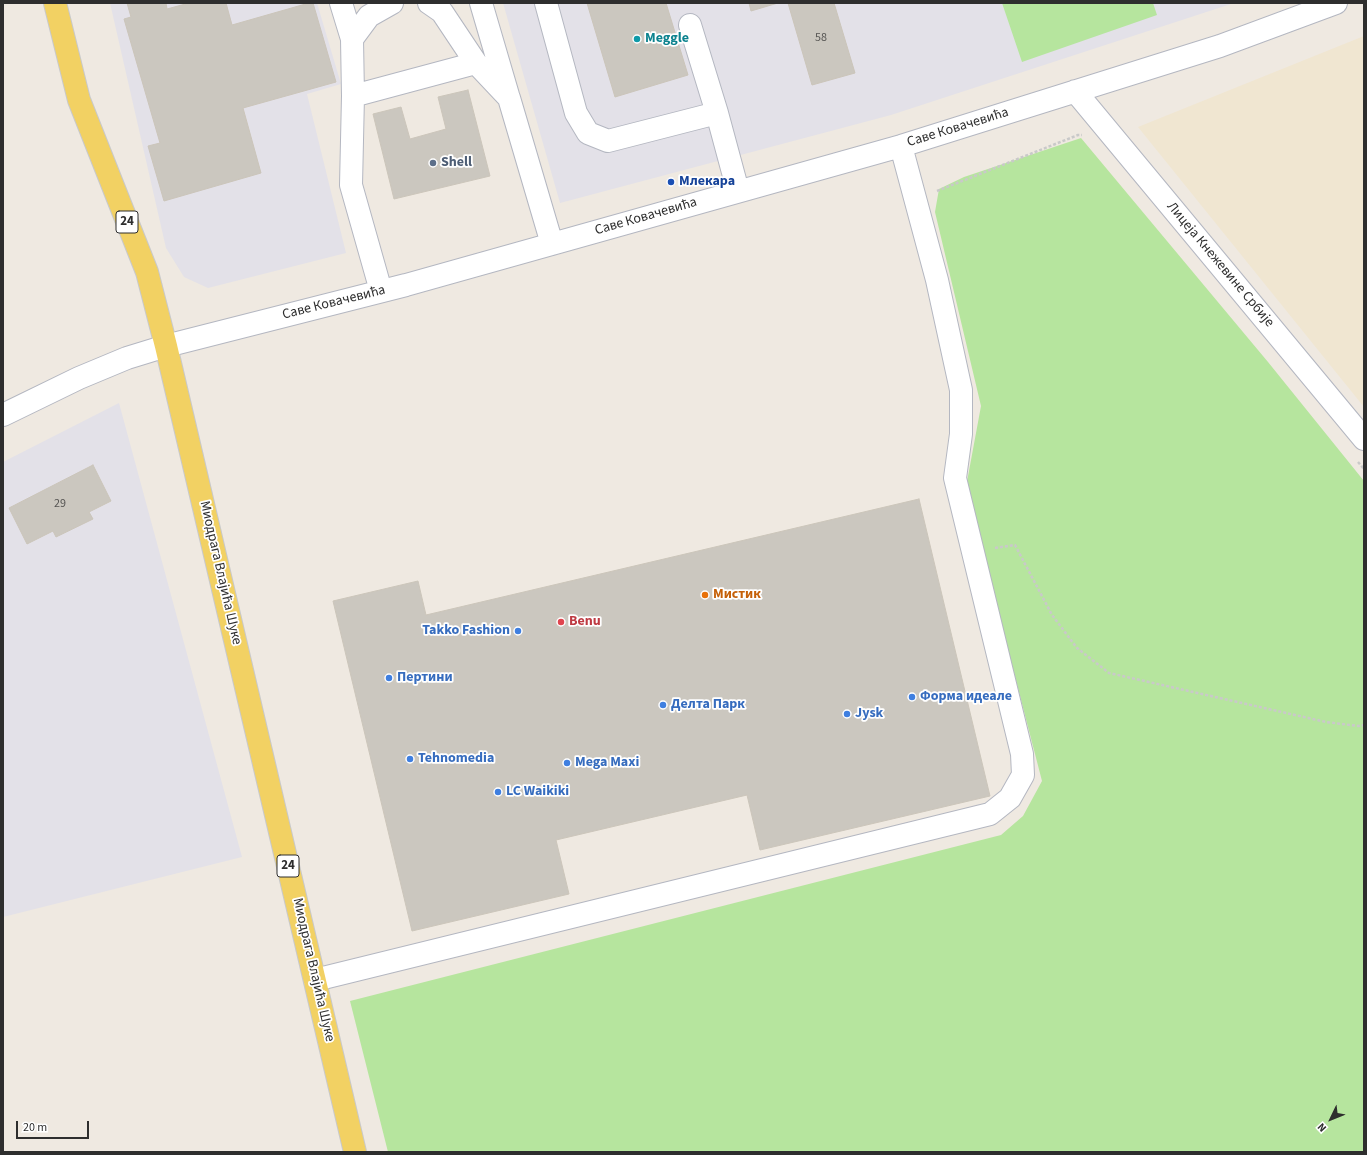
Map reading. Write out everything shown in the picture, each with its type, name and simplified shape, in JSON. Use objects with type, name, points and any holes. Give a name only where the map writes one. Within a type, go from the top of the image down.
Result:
[{"type":"main road","name":"Миодрага Влајића Шуке","points":[[55,3],[78,100],[147,272],[166,346],[355,1152]]},
{"type":"street","points":[[341,3],[352,39],[353,96],[351,185],[380,291]]},
{"type":"street","points":[[352,39],[369,16],[392,3]]},
{"type":"street","points":[[429,3],[442,12],[476,63],[509,98]]},
{"type":"street","points":[[481,3],[552,244]]},
{"type":"street","points":[[546,3],[576,113],[588,133],[608,141],[716,113]]},
{"type":"street","name":"Саве Ковачевића","points":[[3,415],[79,378],[127,358],[166,346],[380,291],[552,244],[901,146],[1220,46],[1334,3]]},
{"type":"street","points":[[690,25],[738,191]]},
{"type":"street","points":[[353,96],[476,63]]},
{"type":"street","name":"Лицеја Кнежевине Србије","points":[[1075,91],[1359,448]]},
{"type":"street","points":[[315,980],[990,814],[1010,798],[1023,775],[1022,754],[955,478],[961,434],[961,390],[937,280],[901,146]]},
{"type":"path","points":[[915,200],[1078,135],[1085,135]]},
{"type":"path","points":[[1359,448],[1364,469]]},
{"type":"path","points":[[972,550],[1015,545],[1052,615],[1078,648],[1108,673],[1326,722],[1358,726],[1364,725]]},
{"type":"shaded area","points":[[110,3],[317,3],[341,84],[307,94],[346,253],[208,288],[184,277],[166,248]]},
{"type":"shaded area","points":[[503,3],[1234,3],[891,115],[560,203]]},
{"type":"shaded area","points":[[1364,36],[1364,407],[1138,127]]},
{"type":"shaded area","points":[[119,403],[242,857],[3,917],[3,462]]},
{"type":"green space","points":[[1002,3],[1153,3],[1157,15],[1022,62]]},
{"type":"green space","points":[[1081,138],[1268,362],[1364,481],[1364,1152],[388,1152],[350,1001],[1001,835],[1023,816],[1042,781],[966,487],[981,406],[935,212],[939,189],[964,177]]},
{"type":"building","points":[[127,3],[166,3],[167,9],[189,3],[226,3],[232,25],[313,3],[336,82],[243,108],[261,173],[164,201],[148,146],[160,143],[124,19],[131,17]]},
{"type":"building","name":"Meggle","points":[[587,3],[666,3],[688,75],[615,97]]},
{"type":"building","points":[[749,3],[778,3],[751,11]]},
{"type":"building","points":[[788,3],[834,3],[855,73],[812,85]]},
{"type":"building","points":[[468,90],[490,176],[394,199],[373,114],[401,107],[410,139],[446,129],[438,97]]},
{"type":"building","points":[[93,465],[111,501],[89,512],[93,519],[56,537],[53,531],[27,544],[9,508]]},
{"type":"building","name":"Делта Парк","points":[[919,499],[990,796],[760,850],[747,795],[556,840],[569,894],[412,931],[333,601],[418,581],[426,615]]},
{"type":"place","name":"Meggle","points":[[637,39]]},
{"type":"place","name":"Shell","points":[[433,163]]},
{"type":"place","name":"Млекара","points":[[671,182]]},
{"type":"place","name":"Мистик","points":[[705,595]]},
{"type":"place","name":"Benu","points":[[561,622]]},
{"type":"place","name":"Takko Fashion","points":[[518,631]]},
{"type":"place","name":"Пертини","points":[[389,678]]},
{"type":"place","name":"Форма идеале","points":[[912,697]]},
{"type":"place","name":"Делта Парк","points":[[663,705]]},
{"type":"place","name":"Jysk","points":[[847,714]]},
{"type":"place","name":"Tehnomedia","points":[[410,759]]},
{"type":"place","name":"Mega Maxi","points":[[567,763]]},
{"type":"place","name":"LC Waikiki","points":[[498,792]]}]
